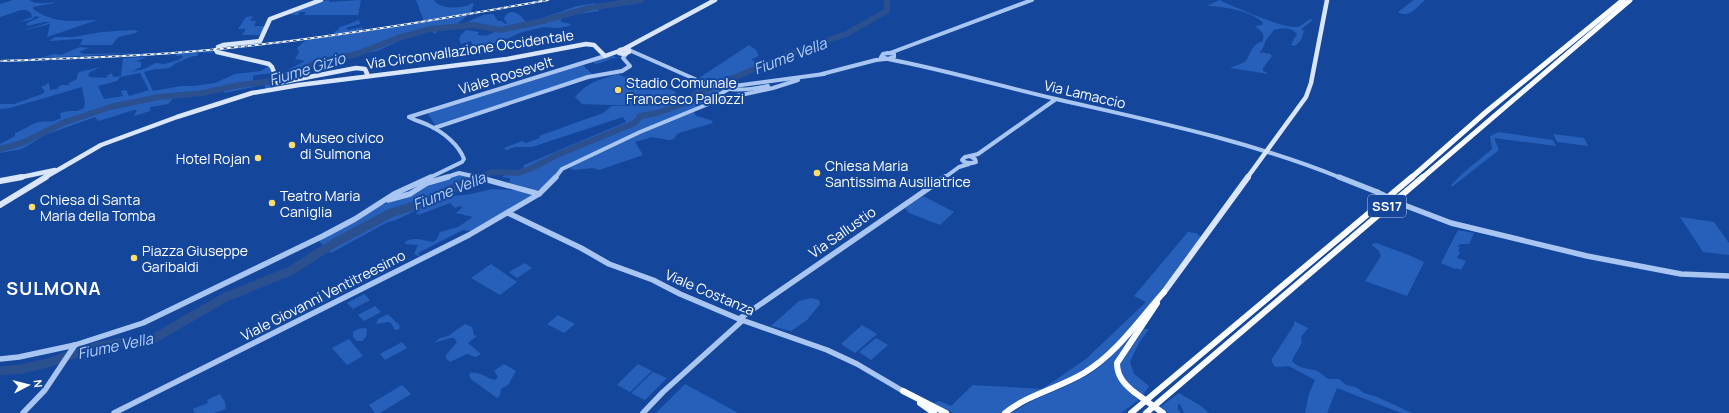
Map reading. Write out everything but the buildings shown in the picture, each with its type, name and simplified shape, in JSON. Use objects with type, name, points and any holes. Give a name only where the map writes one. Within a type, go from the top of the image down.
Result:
[{"type":"highway","name":"SS17","points":[[1131,413],[1379,205],[1486,112],[1622,0]]},
{"type":"highway","name":"SS17","points":[[1146,413],[1630,0]]},
{"type":"highway","points":[[1163,413],[1122,382],[1117,370],[1117,363],[1164,292]]},
{"type":"highway","points":[[1005,413],[1022,401],[1084,373],[1097,364],[1123,340],[1144,313],[1164,292]]},
{"type":"highway","points":[[902,391],[934,413]]},
{"type":"highway","points":[[902,391],[939,413]]},
{"type":"highway","points":[[902,391],[946,413]]},
{"type":"highway","points":[[1126,413],[1151,396]]},
{"type":"main road","points":[[321,0],[270,19],[260,41],[223,45],[217,48],[217,52],[269,64],[272,67],[276,80],[286,82],[356,68],[365,69],[368,76]]},
{"type":"main road","points":[[625,52],[634,45],[715,0]]},
{"type":"main road","points":[[1164,292],[1306,96],[1312,83],[1326,0]]},
{"type":"main road","name":"Via Circonvallazione Occidentale","points":[[0,205],[79,156],[112,141],[184,115],[246,95],[286,87],[507,59],[588,44],[594,45],[607,55]]},
{"type":"main road","name":"Viale Roosevelt","points":[[607,55],[625,52]]},
{"type":"main road","points":[[0,181],[57,169]]},
{"type":"street","points":[[876,60],[884,53],[898,51],[1032,0]]},
{"type":"street","points":[[434,128],[592,76],[606,75],[628,68],[630,65],[623,58],[625,52],[638,53],[716,88],[727,91],[744,91],[824,74],[876,60],[887,59],[894,56],[898,51]]},
{"type":"street","points":[[890,53],[898,61]]},
{"type":"street","name":"Viale Roosevelt","points":[[434,128],[409,117],[607,55]]},
{"type":"street","points":[[881,56],[887,59]]},
{"type":"street","name":"Via Lamaccio","points":[[887,59],[1056,99],[1121,112],[1278,155],[1352,181],[1404,204],[1451,222],[1579,254],[1656,270],[1681,274],[1729,276]]},
{"type":"street","points":[[694,109],[732,87],[824,74]]},
{"type":"street","points":[[694,109],[724,98],[773,88],[798,80]]},
{"type":"street","points":[[978,154],[975,159],[975,163],[969,164],[962,161],[964,157],[978,154],[1056,99]]},
{"type":"street","name":"Viale Giovanni Ventitreesimo","points":[[114,413],[459,240],[539,194],[547,187],[558,173],[570,165],[615,143],[694,109]]},
{"type":"street","points":[[0,359],[19,357],[75,345],[143,323],[179,307],[339,228],[394,194],[437,175],[463,161],[463,155],[459,150],[434,128]]},
{"type":"street","points":[[1262,158],[1278,155],[1271,145]]},
{"type":"street","points":[[970,156],[975,159]]},
{"type":"street","name":"Via Sallustio","points":[[959,167],[962,161]]},
{"type":"street","name":"Via Sallustio","points":[[643,413],[663,392],[741,320],[959,167],[969,164]]},
{"type":"street","points":[[382,202],[410,194],[427,183],[459,174],[475,176],[539,194]]},
{"type":"street","points":[[394,194],[405,196]]},
{"type":"street","name":"Viale Costanza","points":[[508,213],[581,248],[609,264],[653,280],[680,294],[741,320],[827,350],[857,364],[902,391]]},
{"type":"street","points":[[23,413],[36,401],[75,345]]},
{"type":"shaded area","points":[[13,0],[29,0],[37,3],[54,2],[33,7],[33,9],[41,14],[56,19],[72,21],[97,20],[47,37],[50,24],[18,32],[51,22],[27,26],[27,23],[40,17],[36,16],[30,20],[19,22],[32,17],[31,13],[26,10],[21,10],[0,17],[0,4]]},
{"type":"shaded area","points":[[329,0],[329,2],[361,0],[358,15],[304,15],[306,12],[300,12],[298,15],[286,14],[323,1]]},
{"type":"shaded area","points":[[416,0],[434,0],[441,6],[452,8],[472,3],[474,4],[470,13],[424,21]]},
{"type":"shaded area","points":[[1219,0],[1280,24],[1297,27],[1310,19],[1313,20],[1301,29],[1304,31],[1301,40],[1295,46],[1291,45],[1297,35],[1295,32],[1290,29],[1274,30],[1266,40],[1262,50],[1259,52],[1270,54],[1272,56],[1263,68],[1263,71],[1269,74],[1230,68],[1245,62],[1254,47],[1262,42],[1263,34],[1255,26],[1262,25],[1263,23],[1245,12],[1228,8],[1207,6]]},
{"type":"shaded area","points":[[1414,0],[1425,0],[1416,9],[1409,13],[1402,14],[1398,12]]},
{"type":"shaded area","points":[[595,3],[599,11],[565,16],[561,22],[571,24],[569,26],[558,28],[543,27],[519,33],[501,42],[473,46],[471,41],[461,44],[459,39],[466,30],[479,32],[477,35],[487,35],[496,30],[473,24],[463,24],[483,15],[493,14],[498,21],[502,21],[505,24],[507,23],[504,19],[506,15],[514,12],[526,22],[531,22],[577,6]]},
{"type":"shaded area","points":[[468,15],[453,27],[438,30],[435,34],[431,31],[399,41],[377,51],[327,61],[312,66],[280,81],[278,75],[305,61],[295,59],[299,53],[297,48],[307,39]]},
{"type":"shaded area","points":[[253,16],[250,21],[256,21],[254,26],[265,26],[262,35],[242,35],[246,29],[238,29],[246,17]]},
{"type":"shaded area","points":[[359,20],[360,24],[346,28],[348,30],[362,27],[363,31],[334,35],[334,32],[339,30],[338,28]]},
{"type":"shaded area","points":[[138,31],[136,33],[118,37],[112,45],[80,45],[83,39],[49,41],[55,37],[73,37],[102,32]]},
{"type":"shaded area","points":[[749,45],[756,50],[759,56],[752,60],[763,66],[724,78],[729,86],[725,88],[699,78]]},
{"type":"shaded area","points":[[80,47],[88,48],[79,52],[84,54],[139,53],[40,58],[54,54],[61,55]]},
{"type":"shaded area","points":[[214,50],[212,53],[199,52],[197,56],[187,58],[169,68],[144,72],[153,91],[181,86],[215,83],[235,74],[261,71],[268,66],[271,67],[272,73],[253,76],[253,80],[263,82],[274,79],[277,85],[274,88],[265,90],[265,86],[263,85],[224,93],[224,90],[220,90],[174,97],[168,104],[150,107],[150,111],[134,116],[137,110],[134,110],[98,121],[95,117],[45,135],[22,149],[0,153],[0,144],[15,136],[15,133],[36,123],[57,120],[61,118],[60,113],[77,111],[84,108],[85,103],[82,87],[10,108],[0,109],[0,104],[14,104],[42,94],[45,91],[41,87],[49,83],[50,90],[57,89],[61,85],[69,85],[69,83],[77,79],[79,72],[101,67],[90,72],[88,75],[90,77],[106,78],[108,77],[106,76],[112,73],[113,77],[121,76],[123,58],[147,57],[136,61],[141,62],[141,67],[131,72],[144,69],[156,63],[164,64],[179,60],[183,57],[182,55],[176,56],[177,54],[132,57]],"holes":[[[140,73],[149,90],[129,96],[126,90],[121,91],[123,96],[104,99],[98,86],[117,81],[120,77]]]},
{"type":"shaded area","points":[[611,55],[618,58],[612,58],[595,64],[593,62],[583,65],[593,75],[435,125],[427,112]]},
{"type":"shaded area","points":[[618,74],[624,77],[632,76],[676,92],[670,103],[674,104],[681,104],[694,97],[694,92],[698,88],[706,87],[721,91],[691,110],[567,164],[538,190],[527,189],[509,184],[510,178],[502,177],[505,175],[514,174],[523,169],[524,165],[626,122],[623,117],[532,147],[515,147],[506,150],[504,148],[522,141],[526,143],[540,138],[539,136],[603,113],[612,106],[641,106],[582,104],[575,97],[590,84]]},
{"type":"shaded area","points":[[693,110],[696,116],[711,120],[713,123],[677,134],[674,139],[669,140],[652,137],[635,142],[643,155],[599,170],[592,168],[574,170],[569,168],[575,163]]},
{"type":"shaded area","points":[[1499,132],[1553,140],[1556,146],[1494,138],[1499,150],[1453,186],[1450,186],[1492,149],[1490,136]]},
{"type":"shaded area","points":[[1553,134],[1584,138],[1588,146],[1557,142]]},
{"type":"shaded area","points":[[457,175],[464,175],[477,179],[471,185],[458,189],[453,196],[471,194],[492,189],[525,191],[536,195],[472,231],[463,230],[418,253],[421,257],[414,254],[418,245],[405,244],[405,242],[415,239],[433,242],[437,239],[440,232],[458,227],[473,217],[456,213],[463,207],[460,206],[455,208],[450,203],[418,215],[415,211],[399,219],[388,222],[331,253],[319,241],[375,207],[416,194],[426,186]]},
{"type":"shaded area","points":[[923,196],[954,212],[940,225],[909,213],[905,208]]},
{"type":"shaded area","points":[[1680,217],[1714,222],[1729,243],[1729,255],[1703,252]]},
{"type":"shaded area","points":[[1458,230],[1474,233],[1469,244],[1461,244],[1457,246],[1460,247],[1458,251],[1460,252],[1457,258],[1466,261],[1461,270],[1441,263]]},
{"type":"shaded area","points":[[1188,232],[1196,233],[1201,237],[1172,277],[1121,340],[1089,368],[1004,413],[953,413],[934,403],[939,401],[951,406],[973,385],[1042,389],[1086,359],[1146,302],[1134,296]]},
{"type":"shaded area","points":[[1376,243],[1424,262],[1407,296],[1365,281],[1381,256],[1379,251],[1372,245]]},
{"type":"shaded area","points":[[525,263],[532,268],[517,278],[509,272]]},
{"type":"shaded area","points":[[491,264],[517,282],[500,295],[471,278]]},
{"type":"shaded area","points":[[364,294],[370,300],[353,309],[347,303]]},
{"type":"shaded area","points":[[811,298],[819,300],[820,304],[807,320],[791,331],[771,326],[799,301]]},
{"type":"shaded area","points":[[375,306],[381,312],[364,321],[358,315]]},
{"type":"shaded area","points":[[1150,310],[1115,370],[1124,387],[1139,400],[1121,413],[1012,413],[1032,401],[1094,371],[1110,358]]},
{"type":"shaded area","points":[[388,314],[400,326],[399,329],[395,330],[391,323],[388,322],[376,324],[378,319]]},
{"type":"shaded area","points":[[558,315],[575,324],[564,333],[547,324]]},
{"type":"shaded area","points":[[1294,321],[1308,328],[1301,337],[1302,342],[1293,358],[1292,361],[1295,364],[1317,371],[1328,379],[1339,379],[1346,385],[1356,387],[1364,393],[1377,397],[1412,413],[1401,413],[1337,388],[1327,413],[1305,413],[1309,394],[1315,380],[1289,366],[1275,367],[1272,362],[1272,359],[1294,325]]},
{"type":"shaded area","points":[[465,324],[472,327],[474,335],[477,336],[468,343],[481,354],[476,357],[467,354],[450,362],[446,358],[446,355],[457,342],[454,338],[434,343],[440,338],[448,336]]},
{"type":"shaded area","points":[[862,325],[877,334],[855,353],[841,344]]},
{"type":"shaded area","points":[[366,328],[366,337],[362,341],[357,341],[353,337],[353,332],[358,329]]},
{"type":"shaded area","points":[[1144,329],[1149,329],[1139,343],[1130,362],[1134,374],[1149,386],[1143,395],[1124,380],[1119,365]]},
{"type":"shaded area","points":[[876,338],[888,345],[871,360],[859,352]]},
{"type":"shaded area","points":[[349,339],[363,356],[347,365],[332,348]]},
{"type":"shaded area","points":[[402,342],[407,348],[385,360],[380,354]]},
{"type":"shaded area","points":[[504,364],[516,371],[508,385],[501,389],[500,395],[497,398],[472,380],[469,376],[470,373],[477,373],[495,380],[498,377],[494,371]]},
{"type":"shaded area","points":[[638,364],[652,371],[630,392],[617,385]]},
{"type":"shaded area","points":[[653,372],[667,378],[645,400],[631,393]]},
{"type":"shaded area","points":[[685,384],[738,413],[656,413]]},
{"type":"shaded area","points":[[402,385],[411,394],[380,413],[375,413],[369,405]]},
{"type":"shaded area","points":[[1179,393],[1201,406],[1209,413],[1184,413],[1180,404],[1178,404],[1178,409],[1181,413],[1168,413],[1160,407]]},
{"type":"shaded area","points":[[220,394],[225,402],[226,409],[214,413],[195,413],[193,409],[208,403],[207,400]]},
{"type":"waterway","name":"Fiume Gizio","points":[[0,149],[22,143],[63,123],[110,107],[159,97],[203,93],[239,85],[280,80],[315,63],[357,54],[398,38],[430,29],[473,25],[500,30],[543,21],[589,8],[641,0]]},
{"type":"waterway","name":"Fiume Vella","points":[[476,178],[492,172],[518,173],[530,169],[557,155],[632,124],[636,122],[640,116],[657,113],[691,101],[694,95],[787,55],[846,34],[887,11],[887,0]]},
{"type":"waterway","name":"Fiume Vella","points":[[0,371],[22,369],[47,363],[99,346],[125,342],[146,343],[224,298],[290,271],[336,242],[391,213],[430,201],[435,197],[478,177]]},
{"type":"railway","points":[[0,61],[172,53],[269,44],[389,27],[548,0]]},
{"type":"place","name":"Stadio Comunale Francesco Pallozzi","points":[[618,90]]},
{"type":"place","name":"Museo civico di Sulmona","points":[[292,145]]},
{"type":"place","name":"Hotel Rojan","points":[[258,158]]},
{"type":"place","name":"Chiesa Maria Santissima Ausiliatrice","points":[[817,173]]},
{"type":"place","name":"Teatro Maria Caniglia","points":[[272,203]]},
{"type":"place","name":"Chiesa di Santa Maria della Tomba","points":[[32,207]]},
{"type":"place","name":"Piazza Giuseppe Garibaldi","points":[[134,258]]},
{"type":"district","name":"SULMONA","points":[[54,288]]}]
